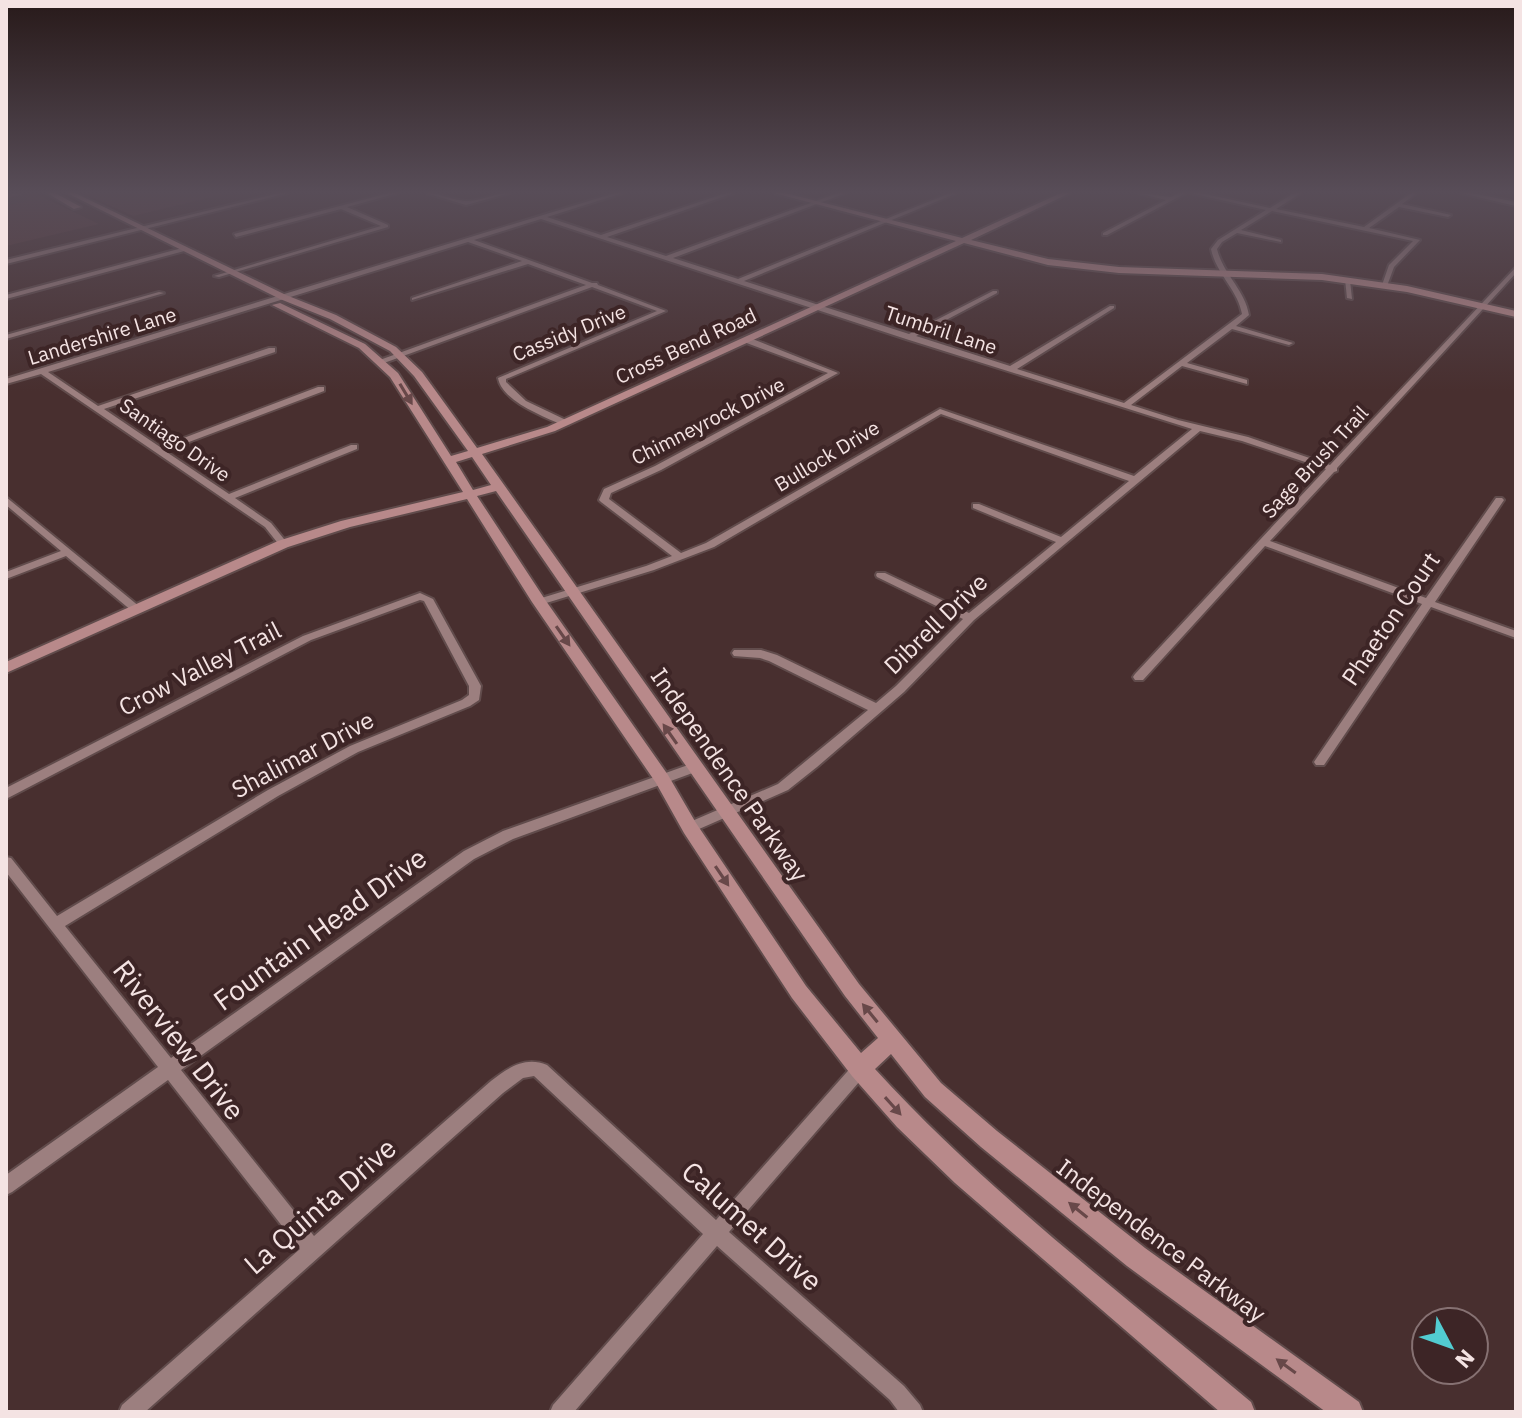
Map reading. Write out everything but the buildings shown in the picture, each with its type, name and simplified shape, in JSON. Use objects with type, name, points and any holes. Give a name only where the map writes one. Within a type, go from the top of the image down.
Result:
[{"type":"main road","name":"Independence Parkway","points":[[194,259],[277,299],[362,346],[394,375],[539,602],[662,779],[690,828],[799,992],[860,1069],[905,1119],[963,1175],[1241,1412]]},
{"type":"main road","name":"Cross Bend Road","points":[[447,461],[537,435],[922,259]]},
{"type":"main road","points":[[1040,259],[1065,265],[1347,280],[1385,285],[1516,314]]},
{"type":"main road","name":"Independence Parkway","points":[[277,299],[333,317],[401,355],[475,453],[693,768],[852,990],[933,1090],[1136,1257],[1349,1412]]},
{"type":"main road","points":[[6,668],[283,544],[346,524],[499,487]]},
{"type":"main road","points":[[860,1069],[892,1039]]},
{"type":"street","points":[[6,297],[147,259]]},
{"type":"street","points":[[224,274],[274,259]]},
{"type":"street","name":"Landershire Lane","points":[[6,382],[404,259]]},
{"type":"street","name":"Cassidy Drive","points":[[524,259],[663,311],[502,378],[502,383],[523,403],[565,423]]},
{"type":"street","name":"Tumbril Lane","points":[[670,259],[1125,406],[1245,439],[1334,469]]},
{"type":"street","points":[[738,281],[791,259]]},
{"type":"street","points":[[1125,406],[1246,315],[1216,259]]},
{"type":"street","points":[[1385,285],[1391,266],[1398,259]]},
{"type":"street","points":[[414,299],[529,261]]},
{"type":"street","name":"Sage Brush Trail","points":[[1139,677],[1516,269]]},
{"type":"street","points":[[1347,280],[1350,298]]},
{"type":"street","points":[[381,361],[595,284]]},
{"type":"street","points":[[909,337],[995,292]]},
{"type":"street","points":[[6,337],[161,293]]},
{"type":"street","points":[[1011,369],[1112,307]]},
{"type":"street","points":[[1232,327],[1289,343]]},
{"type":"street","name":"Chimneyrock Drive","points":[[680,557],[604,500],[607,491],[834,373],[747,340]]},
{"type":"street","points":[[97,409],[272,350]]},
{"type":"street","points":[[1182,364],[1244,382]]},
{"type":"street","name":"Santiago Drive","points":[[42,371],[268,525],[283,544]]},
{"type":"street","points":[[160,450],[321,389]]},
{"type":"street","name":"Bullock Drive","points":[[539,602],[680,557],[750,524],[928,415],[940,411],[1136,480]]},
{"type":"street","name":"Dibrell Drive","points":[[690,828],[783,787],[877,709],[970,618],[1198,428]]},
{"type":"street","points":[[227,498],[354,447]]},
{"type":"street","points":[[6,500],[136,609]]},
{"type":"street","name":"Phaeton Court","points":[[1320,762],[1499,500]]},
{"type":"street","points":[[976,506],[1063,541]]},
{"type":"street","points":[[1266,543],[1516,635]]},
{"type":"street","points":[[6,576],[67,552]]},
{"type":"street","points":[[881,575],[970,618]]},
{"type":"street","name":"Crow Valley Trail","points":[[6,794],[307,638],[420,596]]},
{"type":"street","name":"Shalimar Drive","points":[[56,924],[327,763],[475,697],[475,686],[452,643],[428,599],[420,596]]},
{"type":"street","points":[[738,653],[773,658],[877,709]]},
{"type":"street","name":"Fountain Head Drive","points":[[6,1186],[469,855],[508,835],[693,768]]},
{"type":"street","name":"Riverview Drive","points":[[6,862],[313,1250]]},
{"type":"street","name":"La Quinta Drive","points":[[129,1412],[514,1072],[533,1068],[541,1070],[553,1082]]},
{"type":"street","points":[[560,1412],[860,1069]]},
{"type":"street","name":"Calumet Drive","points":[[553,1082],[716,1233],[897,1393],[913,1412]]}]
